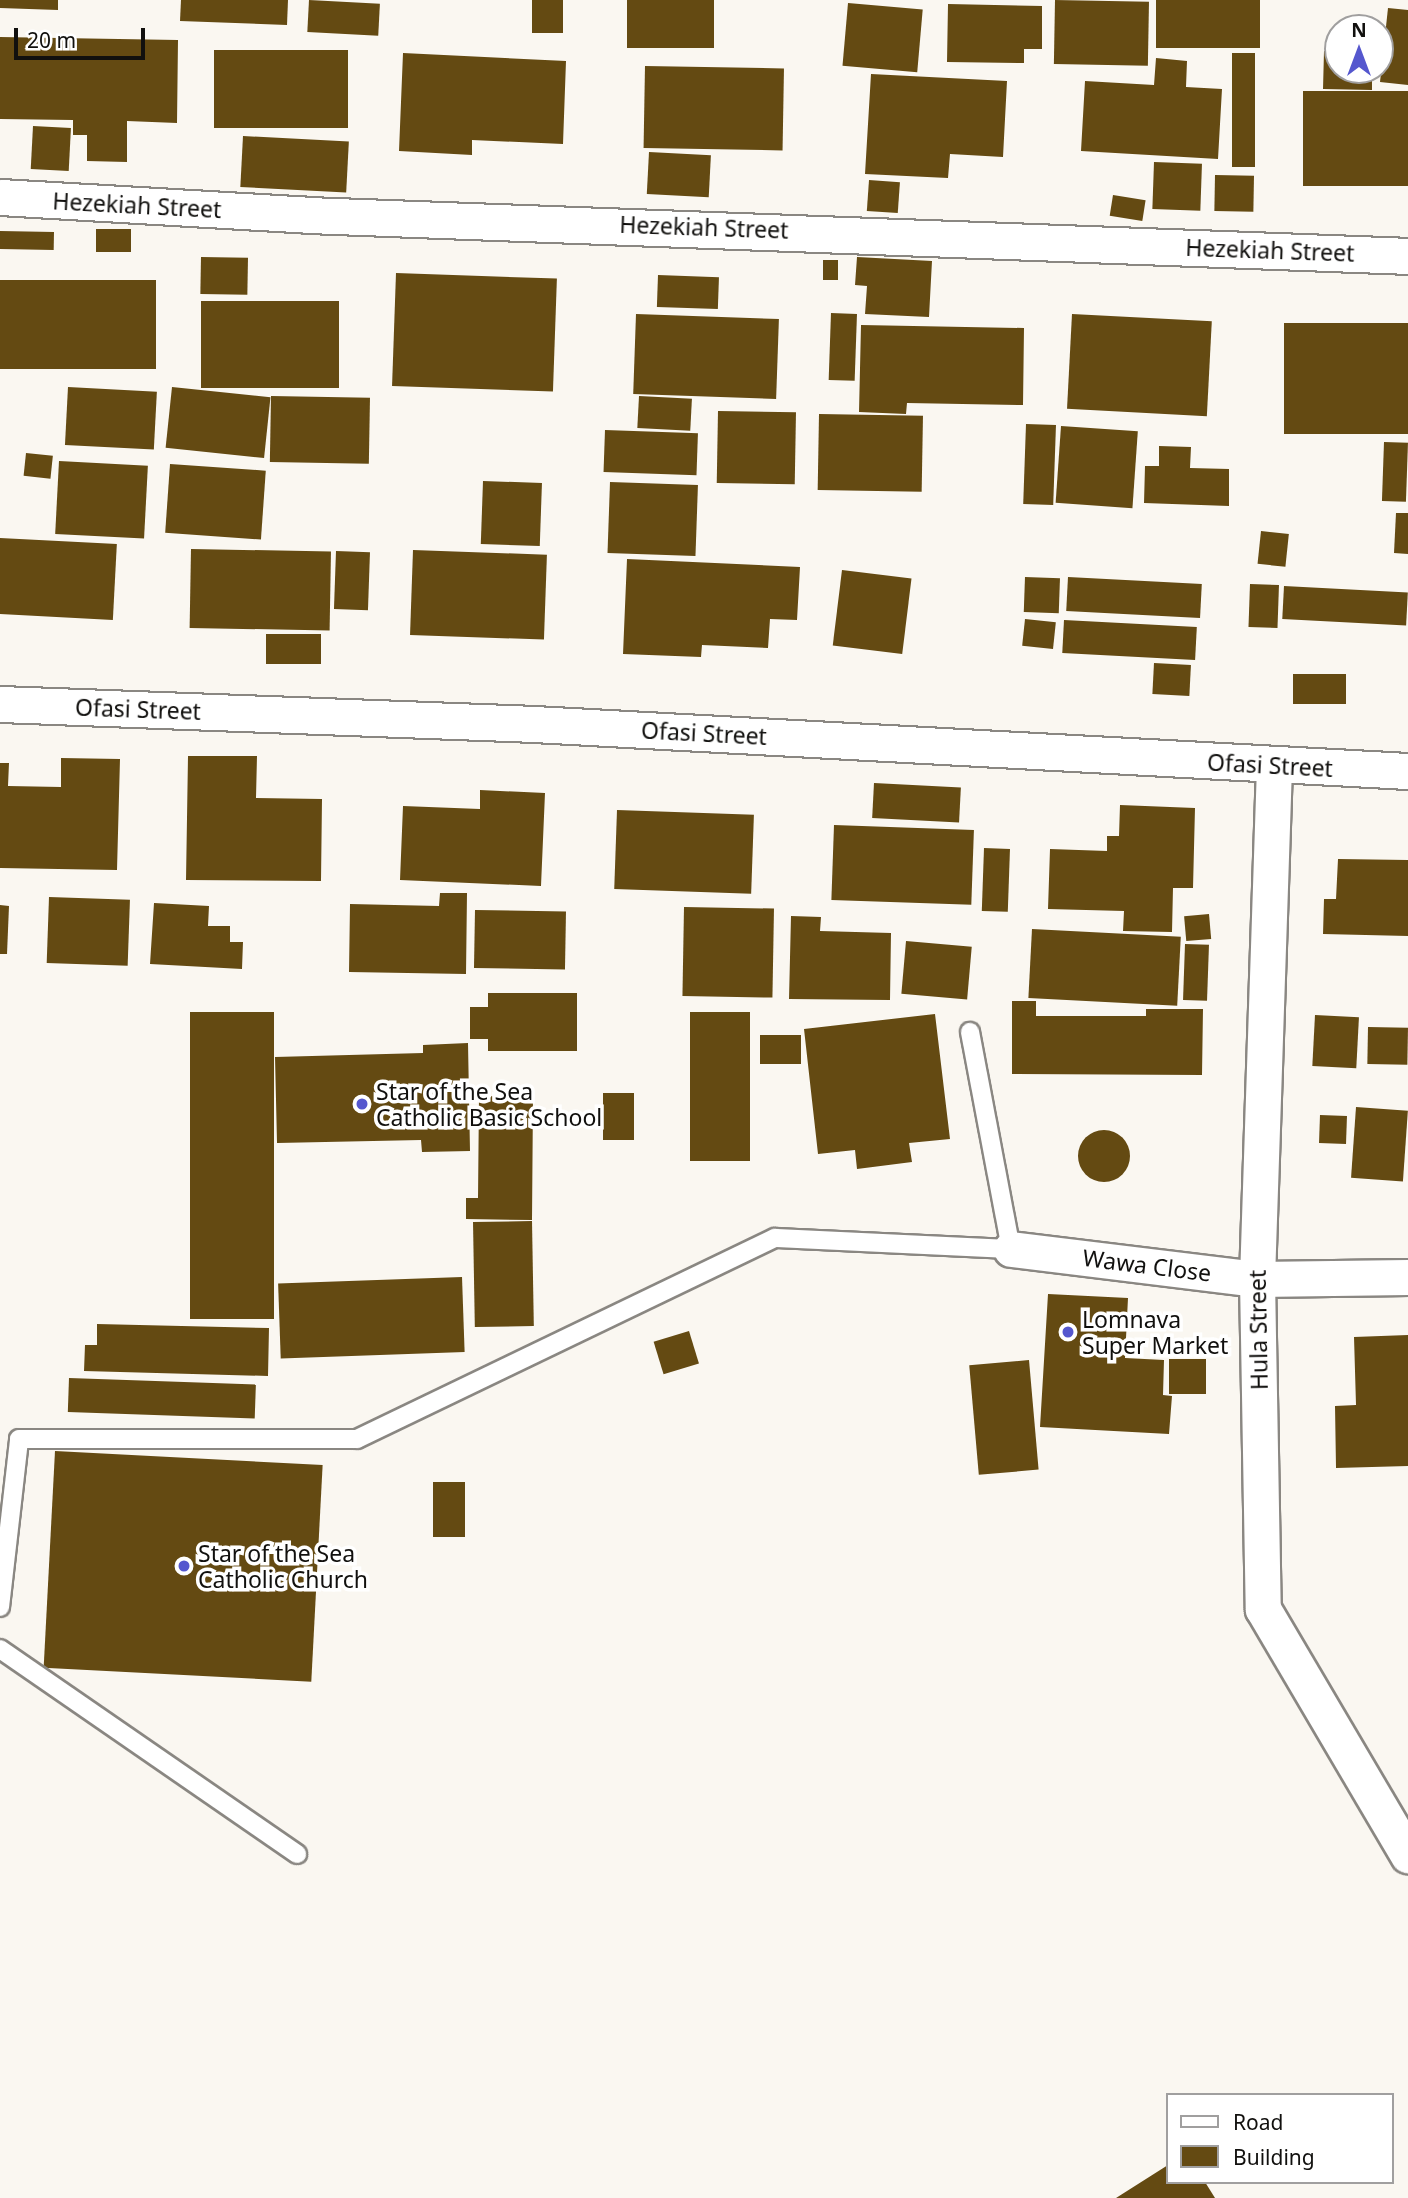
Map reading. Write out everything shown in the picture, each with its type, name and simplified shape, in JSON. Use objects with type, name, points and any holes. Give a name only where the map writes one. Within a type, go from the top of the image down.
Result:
[{"type":"street","name":"Hezekiah Street","points":[[0,197],[308,215],[1408,256]]},
{"type":"street","name":"Ofasi Street","points":[[0,704],[534,724],[1274,766],[1408,771]]},
{"type":"street","name":"Hula Street","points":[[1274,766],[1257,1279],[1263,1609],[1408,1855]]},
{"type":"street","name":"Wawa Close","points":[[1011,1249],[1257,1279],[1408,1277]]},
{"type":"lane","points":[[0,1607],[19,1439],[357,1439],[775,1238],[1011,1249],[970,1032]]},
{"type":"lane","points":[[0,1649],[298,1854]]},
{"type":"building","points":[[0,0],[58,0],[58,10],[0,8]]},
{"type":"building","points":[[181,0],[288,0],[287,25],[180,21]]},
{"type":"building","points":[[309,0],[380,4],[378,36],[307,32]]},
{"type":"building","points":[[532,0],[563,0],[563,33],[532,33]]},
{"type":"building","points":[[627,0],[714,0],[714,48],[627,48]]},
{"type":"building","points":[[1055,0],[1149,2],[1148,66],[1054,64]]},
{"type":"building","points":[[1156,0],[1260,0],[1260,48],[1156,48]]},
{"type":"building","points":[[848,3],[923,10],[917,72],[843,66]]},
{"type":"building","points":[[948,4],[1042,6],[1042,49],[1024,49],[1024,63],[947,62]]},
{"type":"building","points":[[1388,8],[1408,10],[1408,85],[1394,84],[1394,14],[1387,14]]},
{"type":"building","points":[[0,37],[178,40],[177,123],[127,121],[127,162],[87,161],[87,135],[73,135],[73,120],[0,119]]},
{"type":"building","points":[[214,50],[348,50],[348,128],[214,128]]},
{"type":"building","points":[[1324,51],[1324,84],[1372,84],[1372,90],[1323,89]]},
{"type":"building","points":[[403,53],[566,61],[563,144],[472,140],[472,155],[399,151]]},
{"type":"building","points":[[1232,53],[1255,53],[1255,167],[1232,167]]},
{"type":"building","points":[[1156,58],[1187,61],[1186,87],[1222,89],[1218,159],[1081,151],[1085,81],[1154,85]]},
{"type":"building","points":[[645,66],[784,68],[783,150],[644,148]]},
{"type":"building","points":[[871,74],[1007,81],[1003,157],[950,154],[948,178],[865,174]]},
{"type":"building","points":[[1303,91],[1408,91],[1408,186],[1303,186]]},
{"type":"building","points":[[33,126],[71,128],[69,171],[31,169]]},
{"type":"building","points":[[243,136],[349,142],[346,192],[240,187]]},
{"type":"building","points":[[649,152],[711,155],[709,197],[647,194]]},
{"type":"building","points":[[1154,162],[1202,164],[1200,211],[1152,209]]},
{"type":"building","points":[[1215,175],[1254,176],[1253,212],[1214,211]]},
{"type":"building","points":[[869,180],[900,182],[898,213],[867,211]]},
{"type":"building","points":[[1113,195],[1146,200],[1142,221],[1110,216]]},
{"type":"building","points":[[96,229],[131,229],[131,252],[96,252]]},
{"type":"building","points":[[0,231],[54,232],[54,250],[0,249]]},
{"type":"building","points":[[201,257],[248,258],[247,295],[200,294]]},
{"type":"building","points":[[857,257],[932,261],[929,317],[865,314],[867,286],[855,285]]},
{"type":"building","points":[[823,260],[838,260],[838,280],[823,280]]},
{"type":"building","points":[[396,273],[557,279],[553,392],[392,386]]},
{"type":"building","points":[[658,275],[719,277],[718,309],[657,307]]},
{"type":"building","points":[[0,280],[156,280],[156,369],[0,369]]},
{"type":"building","points":[[201,301],[339,301],[339,388],[201,388]]},
{"type":"building","points":[[831,313],[857,314],[855,381],[829,380]]},
{"type":"building","points":[[636,314],[779,319],[776,399],[633,394]]},
{"type":"building","points":[[1072,314],[1212,321],[1207,416],[1067,409]]},
{"type":"building","points":[[1284,323],[1408,323],[1408,434],[1284,434]]},
{"type":"building","points":[[861,325],[1024,328],[1023,405],[907,403],[906,414],[859,412]]},
{"type":"building","points":[[68,387],[157,392],[154,450],[65,445]]},
{"type":"building","points":[[172,387],[270,397],[264,458],[166,448]]},
{"type":"building","points":[[271,396],[370,398],[369,464],[270,462]]},
{"type":"building","points":[[639,396],[692,399],[690,431],[637,428]]},
{"type":"building","points":[[718,411],[796,412],[795,484],[717,483]]},
{"type":"building","points":[[819,414],[923,416],[922,492],[818,490]]},
{"type":"building","points":[[1026,424],[1056,425],[1053,505],[1023,504]]},
{"type":"building","points":[[1061,426],[1138,431],[1132,508],[1056,503]]},
{"type":"building","points":[[605,430],[698,433],[696,475],[604,472]]},
{"type":"building","points":[[1384,442],[1408,443],[1406,502],[1382,501]]},
{"type":"building","points":[[1159,446],[1191,447],[1190,468],[1229,469],[1229,506],[1144,503],[1145,466],[1159,466]]},
{"type":"building","points":[[26,453],[53,456],[50,479],[24,476]]},
{"type":"building","points":[[59,461],[148,466],[144,539],[55,534]]},
{"type":"building","points":[[170,464],[266,471],[261,540],[165,533]]},
{"type":"building","points":[[483,481],[542,483],[540,546],[481,544]]},
{"type":"building","points":[[610,482],[698,485],[695,556],[608,553]]},
{"type":"building","points":[[1396,513],[1408,513],[1408,554],[1394,553]]},
{"type":"building","points":[[1261,531],[1289,534],[1285,567],[1258,564]]},
{"type":"building","points":[[0,538],[117,544],[113,620],[0,614]]},
{"type":"building","points":[[191,549],[331,551],[330,630],[190,628]]},
{"type":"building","points":[[413,550],[547,555],[544,640],[410,635]]},
{"type":"building","points":[[336,551],[370,552],[368,610],[334,609]]},
{"type":"building","points":[[627,559],[800,567],[797,620],[770,619],[768,648],[702,645],[701,657],[623,654]]},
{"type":"building","points":[[842,570],[911,579],[902,654],[833,645]]},
{"type":"building","points":[[1025,577],[1060,578],[1059,613],[1024,612]]},
{"type":"building","points":[[1068,577],[1202,584],[1200,618],[1066,611]]},
{"type":"building","points":[[1250,584],[1279,585],[1277,628],[1248,627]]},
{"type":"building","points":[[1284,586],[1408,592],[1406,625],[1282,619]]},
{"type":"building","points":[[1025,619],[1056,622],[1053,649],[1022,646]]},
{"type":"building","points":[[1064,620],[1197,627],[1195,660],[1062,653]]},
{"type":"building","points":[[266,634],[321,634],[321,664],[266,664]]},
{"type":"building","points":[[1154,663],[1191,665],[1189,696],[1152,694]]},
{"type":"building","points":[[1293,674],[1346,674],[1346,704],[1293,704]]},
{"type":"building","points":[[188,756],[257,756],[256,798],[322,799],[321,881],[186,880]]},
{"type":"building","points":[[61,758],[120,759],[117,870],[0,868],[0,763],[9,763],[8,786],[61,787]]},
{"type":"building","points":[[874,783],[961,788],[959,823],[872,818]]},
{"type":"building","points":[[480,790],[545,793],[541,886],[400,880],[403,806],[480,809]]},
{"type":"building","points":[[1120,805],[1195,808],[1193,888],[1173,888],[1172,932],[1123,931],[1124,911],[1048,909],[1050,849],[1107,851],[1107,836],[1119,836]]},
{"type":"building","points":[[617,810],[754,815],[751,894],[614,889]]},
{"type":"building","points":[[834,825],[974,830],[971,905],[831,900]]},
{"type":"building","points":[[984,848],[1010,849],[1008,912],[982,911]]},
{"type":"building","points":[[1338,859],[1408,860],[1408,936],[1323,934],[1324,899],[1336,899]]},
{"type":"building","points":[[440,893],[467,893],[466,974],[349,972],[350,904],[439,906]]},
{"type":"building","points":[[49,897],[130,900],[128,966],[47,963]]},
{"type":"building","points":[[154,903],[209,906],[208,926],[230,926],[230,942],[243,942],[242,969],[150,964]]},
{"type":"building","points":[[0,905],[9,906],[7,954],[0,954]]},
{"type":"building","points":[[684,907],[774,909],[772,998],[682,996]]},
{"type":"building","points":[[475,910],[566,912],[565,970],[474,968]]},
{"type":"building","points":[[1209,914],[1211,939],[1186,941],[1184,916]]},
{"type":"building","points":[[791,916],[821,917],[820,931],[891,933],[890,1000],[789,999]]},
{"type":"building","points":[[1032,929],[1181,937],[1177,1006],[1028,998]]},
{"type":"building","points":[[906,941],[972,947],[967,1000],[901,994]]},
{"type":"building","points":[[1185,944],[1209,945],[1207,1001],[1183,1000]]},
{"type":"building","points":[[488,993],[577,993],[577,1051],[488,1051],[488,1039],[470,1039],[470,1007],[488,1007]]},
{"type":"building","points":[[1012,1001],[1036,1001],[1036,1016],[1146,1016],[1146,1009],[1203,1009],[1202,1075],[1012,1074]]},
{"type":"building","points":[[190,1012],[274,1012],[274,1319],[190,1319]]},
{"type":"building","points":[[690,1012],[750,1012],[750,1161],[690,1161]]},
{"type":"building","points":[[935,1014],[950,1139],[909,1143],[912,1162],[857,1169],[855,1150],[818,1154],[804,1029]]},
{"type":"building","points":[[1315,1015],[1359,1017],[1356,1068],[1312,1066]]},
{"type":"building","points":[[1368,1027],[1408,1028],[1407,1065],[1367,1064]]},
{"type":"building","points":[[760,1035],[801,1035],[801,1064],[760,1064]]},
{"type":"building","points":[[468,1043],[470,1151],[422,1152],[421,1140],[277,1143],[275,1057],[423,1053],[423,1045]]},
{"type":"building","points":[[603,1093],[634,1093],[634,1140],[603,1140]]},
{"type":"building","points":[[479,1096],[533,1097],[532,1220],[466,1219],[466,1198],[478,1198]]},
{"type":"building","points":[[1356,1107],[1408,1111],[1403,1181],[1351,1178]]},
{"type":"building","points":[[1320,1115],[1347,1116],[1346,1144],[1319,1143]]},
{"type":"building","points":[[1104,1130],[1123,1137],[1130,1156],[1123,1175],[1104,1182],[1085,1175],[1078,1156],[1085,1137]]},
{"type":"building","points":[[532,1221],[534,1326],[475,1327],[473,1222]]},
{"type":"building","points":[[462,1277],[465,1352],[281,1358],[278,1283]]},
{"type":"building","points":[[1048,1294],[1128,1298],[1125,1358],[1164,1360],[1163,1395],[1172,1396],[1169,1434],[1040,1427]]},
{"type":"building","points":[[97,1324],[269,1328],[268,1376],[84,1371],[85,1345],[97,1345]]},
{"type":"building","points":[[689,1331],[699,1364],[664,1374],[654,1342]]},
{"type":"building","points":[[1408,1335],[1408,1466],[1336,1468],[1335,1406],[1356,1405],[1354,1337]]},
{"type":"building","points":[[1169,1359],[1206,1359],[1206,1394],[1169,1394]]},
{"type":"building","points":[[1029,1360],[1039,1470],[979,1475],[969,1365]]},
{"type":"building","points":[[69,1378],[256,1385],[255,1419],[68,1412]]},
{"type":"building","name":"Star of the Sea Catholic Church","points":[[55,1451],[323,1465],[311,1682],[44,1668]]},
{"type":"building","points":[[433,1482],[465,1482],[465,1537],[433,1537]]},
{"type":"building","points":[[1166,2166],[1166,2184],[1206,2184],[1215,2198],[1116,2198]]},
{"type":"place","name":"Star of the Sea Catholic Basic School","points":[[362,1104]]},
{"type":"place","name":"Lomnava Super Market","points":[[1068,1332]]},
{"type":"place","name":"Star of the Sea Catholic Church","points":[[184,1566]]}]
